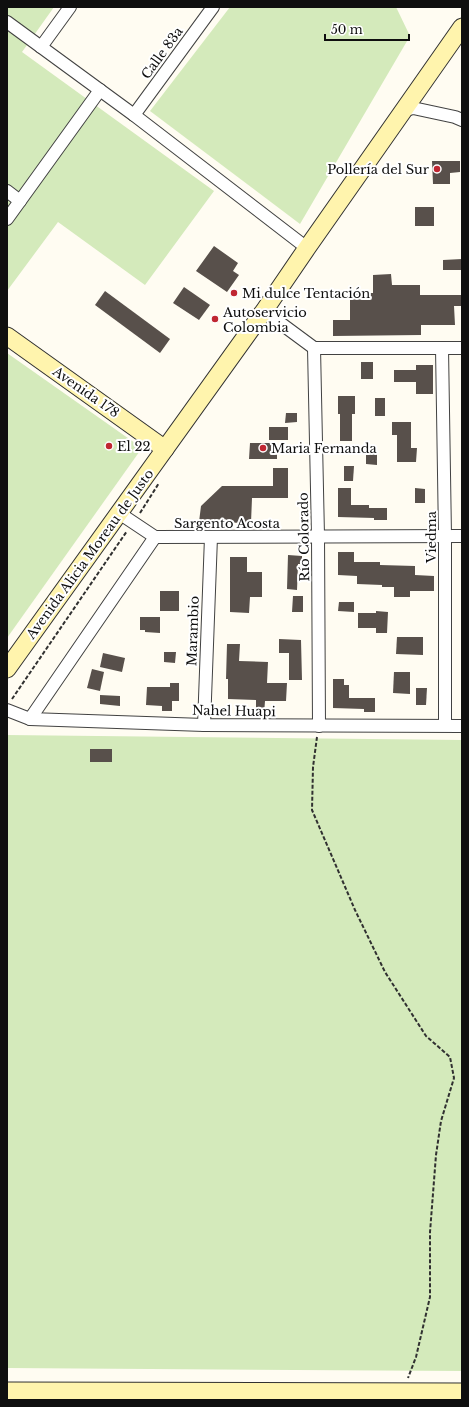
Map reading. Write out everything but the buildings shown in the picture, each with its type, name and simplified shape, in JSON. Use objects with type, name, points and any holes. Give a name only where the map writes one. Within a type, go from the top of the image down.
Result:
[{"type":"main road","name":"Avenida Alicia Moreau de Justo","points":[[7,669],[264,311],[306,248],[462,27]]},
{"type":"main road","name":"Avenida 178","points":[[7,336],[165,449]]},
{"type":"main road","points":[[7,1391],[115,1395],[345,1396],[402,1392],[452,1395]]},
{"type":"street","points":[[41,47],[70,7]]},
{"type":"street","name":"Calle 83a","points":[[134,115],[213,7]]},
{"type":"street","points":[[7,22],[134,115],[306,248]]},
{"type":"street","points":[[7,219],[100,90]]},
{"type":"street","points":[[402,111],[413,108],[460,117]]},
{"type":"street","points":[[7,191],[20,201]]},
{"type":"street","points":[[264,311],[314,348],[462,348]]},
{"type":"street","name":"Río Colorado","points":[[314,348],[318,536],[319,726]]},
{"type":"street","name":"Viedma","points":[[442,348],[445,536],[445,725]]},
{"type":"street","points":[[30,719],[155,537],[119,513]]},
{"type":"street","name":"Sargento Acosta","points":[[155,537],[462,536]]},
{"type":"street","name":"Marambio","points":[[204,725],[211,537]]},
{"type":"street","name":"Nahel Huapi","points":[[7,710],[30,719],[204,725],[462,726]]},
{"type":"path","points":[[319,726],[313,767],[312,810],[355,910],[385,972],[426,1036],[450,1057],[454,1078],[441,1121],[436,1155],[430,1232],[430,1297],[416,1357],[402,1392]]},
{"type":"green space","points":[[7,7],[54,7],[22,52],[214,191],[145,285],[58,222],[7,291]]},
{"type":"green space","points":[[230,7],[396,7],[410,36],[300,224],[150,111]]},
{"type":"green space","points":[[7,353],[142,448],[7,638]]},
{"type":"green space","points":[[7,735],[462,740],[462,1371],[7,1368]]},
{"type":"place","name":"Pollería del Sur","points":[[437,169]]},
{"type":"place","name":"Mi dulce Tentación","points":[[234,293]]},
{"type":"place","name":"Autoservicio Colombia","points":[[215,319]]},
{"type":"place","name":"El 22","points":[[109,446]]},
{"type":"place","name":"Maria Fernanda","points":[[263,448]]}]
